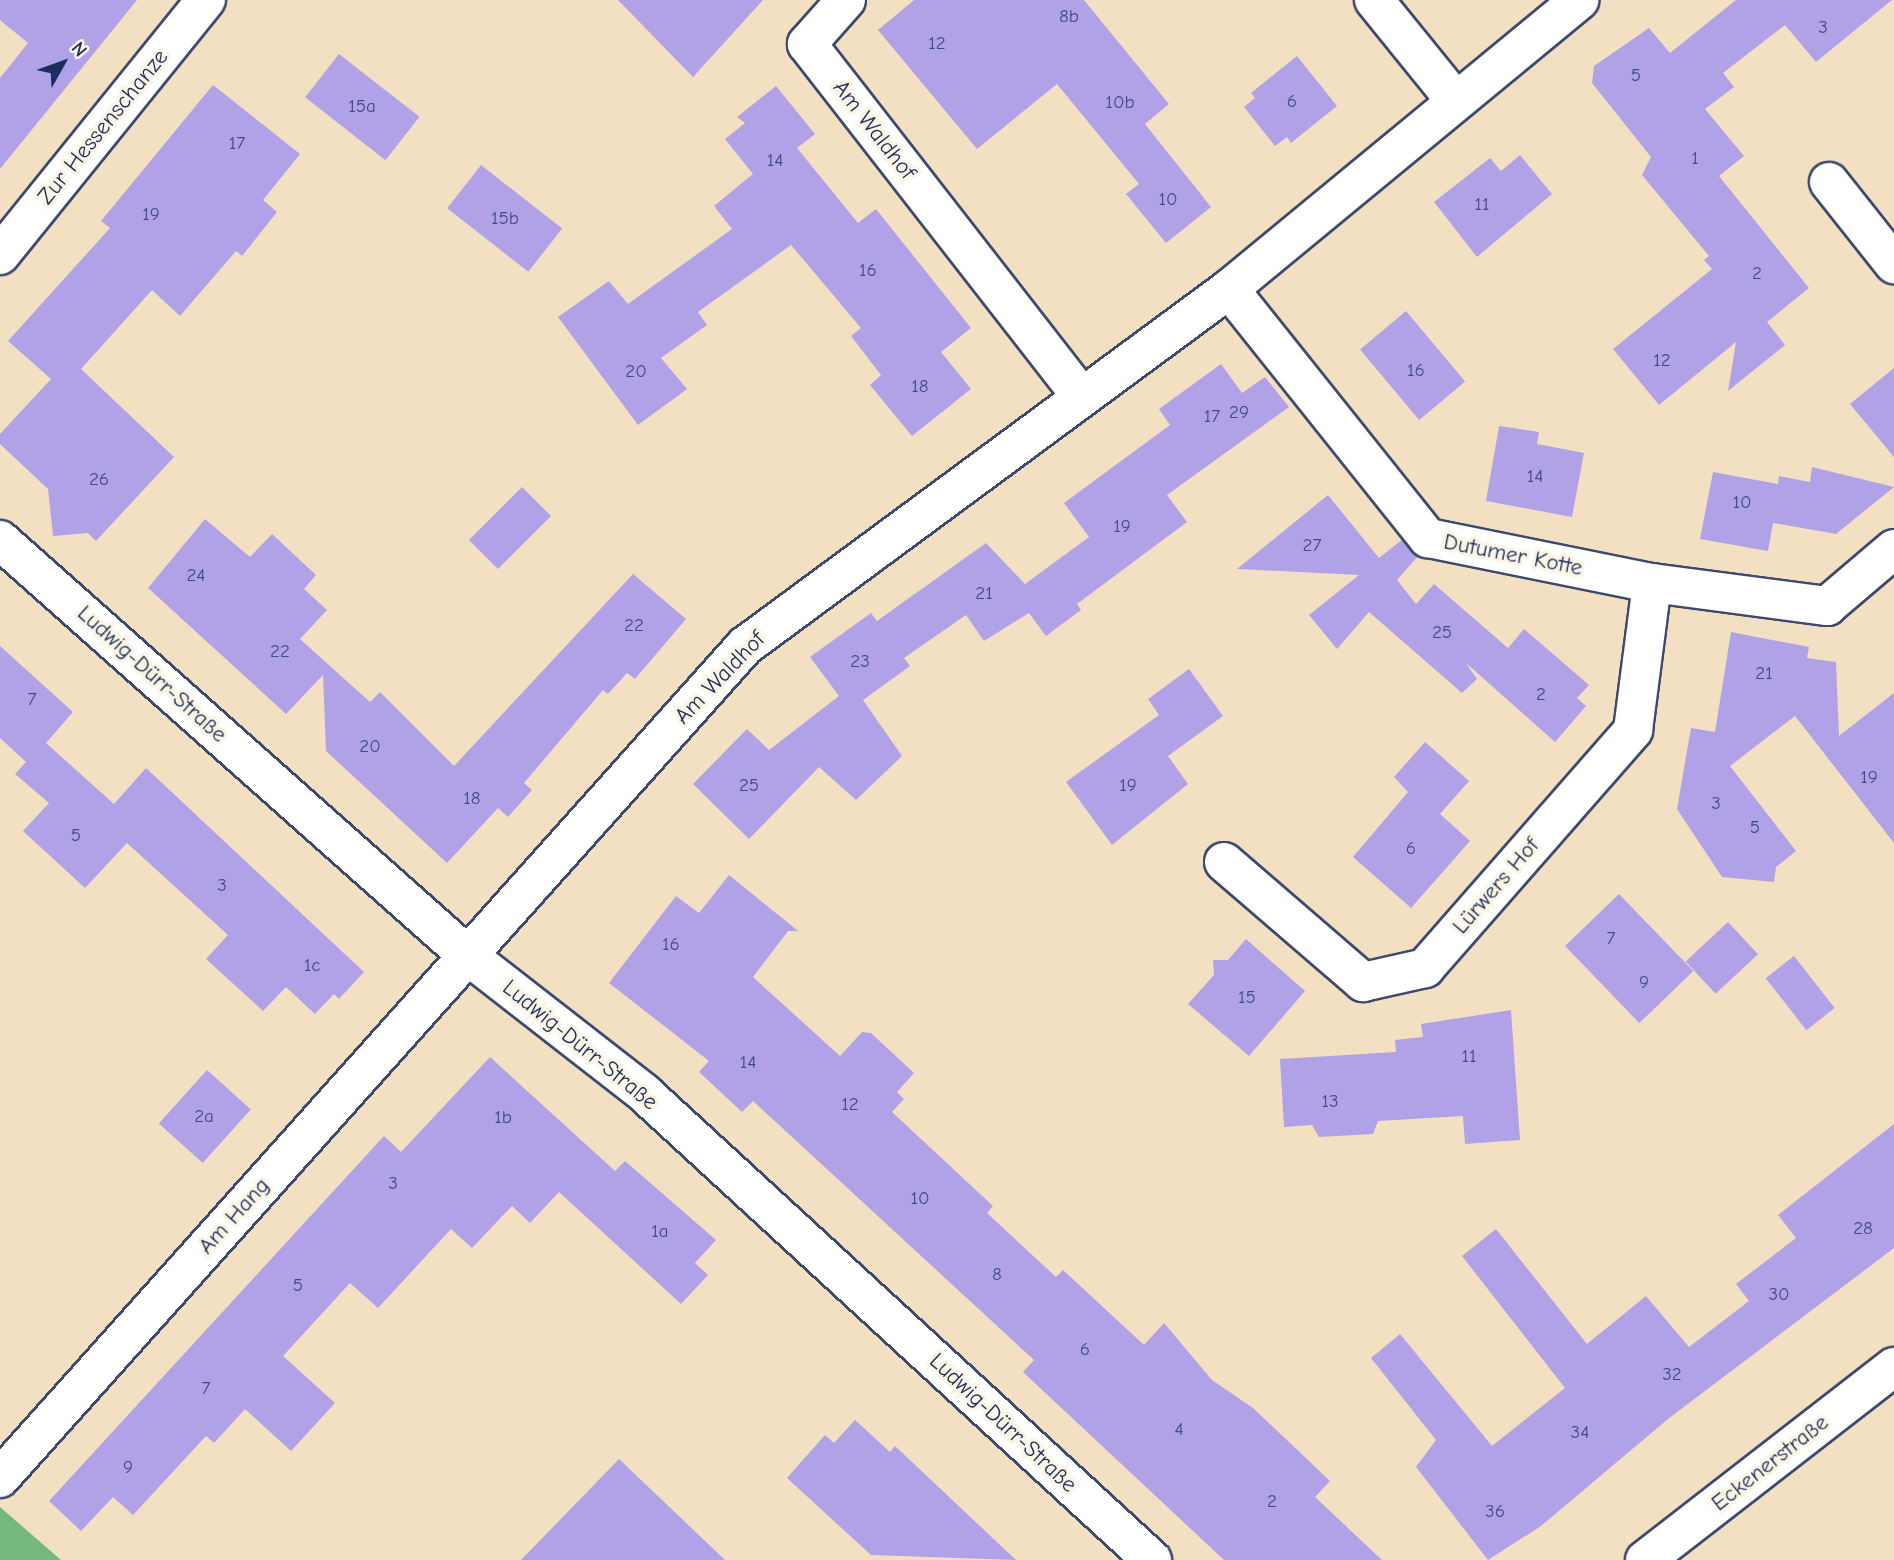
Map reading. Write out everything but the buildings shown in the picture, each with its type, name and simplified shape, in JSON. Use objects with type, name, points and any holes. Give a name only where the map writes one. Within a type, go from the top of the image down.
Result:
[{"type":"street","name":"Zur Hessenschanze","points":[[0,255],[206,0]]},
{"type":"street","name":"Am Waldhof","points":[[846,0],[807,44],[1080,395]]},
{"type":"street","points":[[1374,0],[1455,100]]},
{"type":"street","name":"Am Waldhof","points":[[467,955],[745,646],[1080,395],[1230,289],[1578,0]]},
{"type":"street","points":[[1829,182],[1894,264]]},
{"type":"street","name":"Dutumer Kotte","points":[[1230,289],[1429,538],[1652,583],[1827,606],[1894,549]]},
{"type":"street","name":"Ludwig-Dürr-Straße","points":[[0,540],[467,955],[644,1093],[1152,1560]]},
{"type":"street","name":"Lürwers Hof","points":[[1224,862],[1363,982],[1425,968],[1633,730],[1652,583]]},
{"type":"street","name":"Am Hang","points":[[0,1478],[467,955]]},
{"type":"street","name":"Eckenerstraße","points":[[1645,1560],[1894,1367]]},
{"type":"green space","points":[[0,1507],[61,1560],[0,1560]]}]
